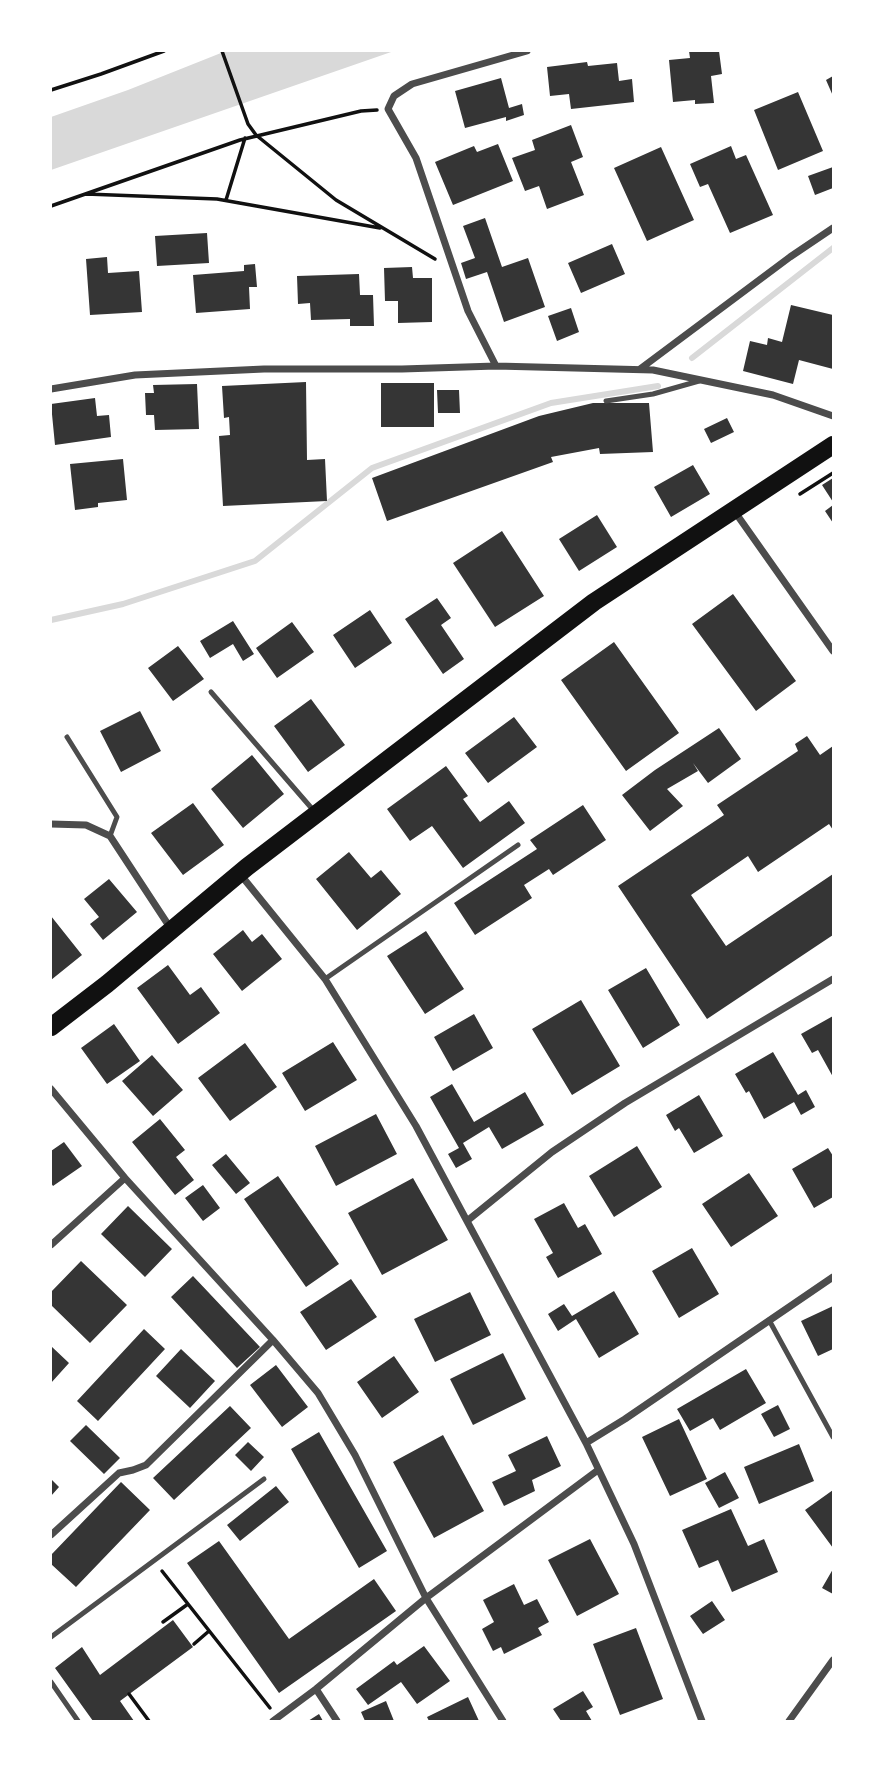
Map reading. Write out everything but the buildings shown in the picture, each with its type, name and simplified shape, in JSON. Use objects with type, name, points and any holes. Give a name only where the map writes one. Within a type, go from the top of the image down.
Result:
[{"type":"main road","points":[[51,1027],[240,873],[594,602],[735,512],[833,445]]},
{"type":"street","points":[[496,366],[468,311],[416,159],[388,109],[394,96],[412,84],[527,51]]},
{"type":"street","points":[[640,370],[745,290],[833,228]]},
{"type":"street","points":[[51,389],[135,374],[264,369],[496,366],[653,370],[773,395],[833,416]]},
{"type":"street","points":[[735,512],[833,651]]},
{"type":"street","points":[[51,824],[86,825],[110,836],[172,929]]},
{"type":"street","points":[[240,873],[325,979],[416,1126],[586,1443],[634,1544],[702,1721]]},
{"type":"street","points":[[467,1221],[552,1152],[625,1103],[833,979]]},
{"type":"street","points":[[51,1090],[125,1178],[273,1339],[318,1393],[355,1455],[426,1598],[502,1721]]},
{"type":"street","points":[[51,1245],[125,1178]]},
{"type":"street","points":[[586,1443],[833,1277]]},
{"type":"street","points":[[51,1535],[119,1473],[146,1465],[273,1339]]},
{"type":"street","points":[[275,1719],[316,1689],[426,1598],[598,1470]]},
{"type":"street","points":[[789,1721],[833,1660]]},
{"type":"street","points":[[316,1689],[337,1721]]},
{"type":"lane","points":[[606,401],[653,394],[695,380]]},
{"type":"lane","points":[[211,692],[316,814]]},
{"type":"lane","points":[[67,737],[117,817],[110,836]]},
{"type":"lane","points":[[325,979],[518,845]]},
{"type":"lane","points":[[769,1320],[833,1437]]},
{"type":"lane","points":[[51,1637],[264,1479]]},
{"type":"lane","points":[[51,1682],[78,1721]]},
{"type":"path","points":[[51,89],[164,51]]},
{"type":"path","points":[[222,51],[248,124],[256,135],[336,200],[426,255],[453,267]]},
{"type":"path","points":[[51,206],[245,138],[361,111],[388,109]]},
{"type":"path","points":[[226,200],[245,138]]},
{"type":"path","points":[[84,193],[226,200],[382,228]]},
{"type":"path","points":[[800,494],[832,474],[833,480]]},
{"type":"path","points":[[153,1560],[275,1719]]},
{"type":"path","points":[[163,1622],[188,1604]]},
{"type":"path","points":[[194,1644],[209,1631]]},
{"type":"path","points":[[129,1694],[149,1721]]},
{"type":"shaded area","points":[[226,51],[394,51],[51,170],[51,117]]},
{"type":"waterway","points":[[692,358],[833,248]]},
{"type":"waterway","points":[[51,620],[123,604],[255,561],[372,468],[551,403],[658,386]]}]
